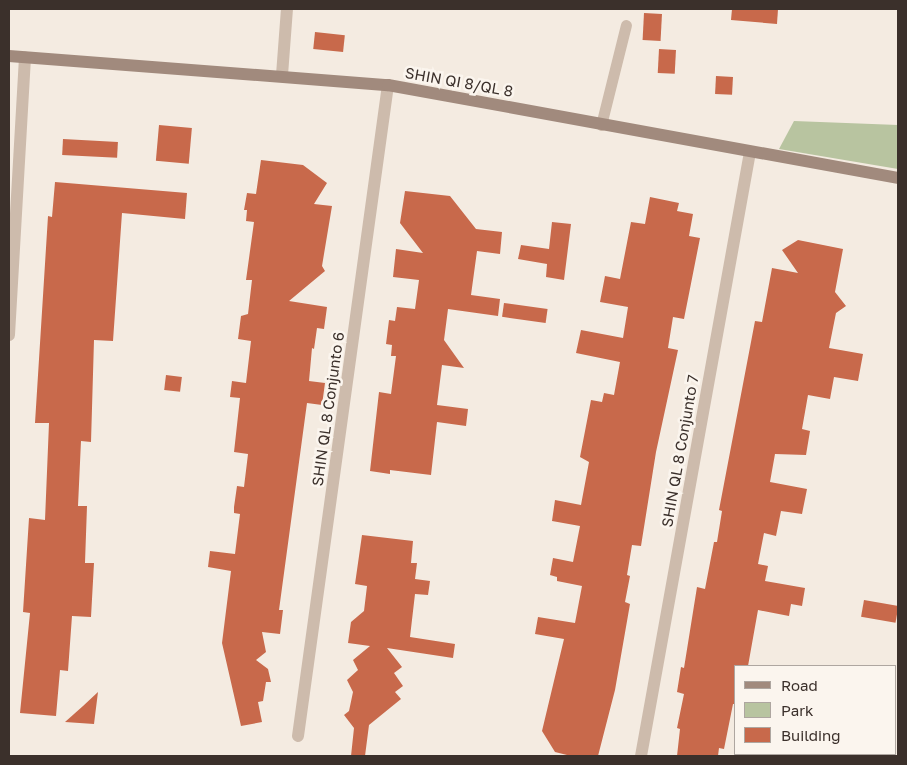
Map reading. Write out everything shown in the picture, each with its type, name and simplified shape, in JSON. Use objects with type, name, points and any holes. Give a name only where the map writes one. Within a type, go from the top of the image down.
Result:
[{"type":"street","points":[[282,75],[287,9]]},
{"type":"street","name":"SHIN QI 8/QL 8","points":[[9,56],[282,75],[388,86],[898,178]]},
{"type":"street","points":[[9,335],[24,57]]},
{"type":"street","name":"SHIN QL 8 Conjunto 6","points":[[298,736],[388,86]]},
{"type":"street","name":"SHIN QL 8 Conjunto 7","points":[[641,756],[750,152]]},
{"type":"lane","points":[[601,125],[626,25]]},
{"type":"green space","points":[[794,121],[898,125],[898,169],[779,149]]},
{"type":"building","points":[[732,9],[778,9],[777,24],[731,20]]},
{"type":"building","points":[[644,13],[662,14],[661,41],[643,40]]},
{"type":"building","points":[[315,32],[345,35],[343,52],[313,49]]},
{"type":"building","points":[[659,49],[676,50],[675,74],[658,73]]},
{"type":"building","points":[[716,76],[733,77],[732,95],[715,94]]},
{"type":"building","points":[[159,125],[192,128],[189,164],[156,161]]},
{"type":"building","points":[[63,139],[118,142],[117,158],[62,155]]},
{"type":"building","points":[[261,160],[303,165],[327,183],[314,204],[332,206],[322,266],[325,271],[289,301],[327,307],[324,329],[317,328],[314,349],[312,348],[309,381],[325,383],[322,405],[307,403],[279,610],[283,610],[280,634],[262,632],[266,652],[256,660],[268,669],[271,682],[266,682],[263,701],[258,702],[262,722],[241,726],[222,643],[231,571],[208,567],[210,551],[235,554],[240,514],[234,513],[234,507],[237,486],[244,487],[248,454],[234,452],[240,398],[230,397],[232,381],[246,383],[251,341],[238,339],[241,316],[248,314],[252,280],[246,280],[254,222],[246,221],[247,210],[244,210],[247,193],[256,194]]},
{"type":"building","points":[[55,182],[187,193],[185,219],[122,213],[113,341],[94,340],[91,442],[81,441],[78,506],[87,506],[85,563],[94,563],[91,617],[72,616],[68,671],[60,670],[56,716],[20,713],[30,613],[23,612],[29,518],[45,520],[49,423],[35,423],[48,216],[52,217]]},
{"type":"building","points":[[405,191],[450,196],[476,229],[502,232],[500,254],[477,251],[471,295],[500,299],[498,316],[448,309],[444,340],[464,368],[442,365],[437,405],[468,409],[466,426],[437,422],[431,475],[390,470],[390,474],[370,471],[379,392],[391,394],[396,356],[391,356],[392,345],[386,344],[389,320],[395,321],[397,307],[415,309],[419,280],[393,277],[396,249],[423,253],[400,223]]},
{"type":"building","points":[[650,197],[679,203],[677,211],[693,214],[689,236],[700,238],[684,319],[673,317],[668,348],[678,350],[656,452],[641,546],[632,545],[627,575],[630,576],[625,602],[630,604],[615,690],[598,756],[571,756],[555,752],[542,731],[564,639],[535,634],[538,617],[575,623],[582,586],[557,581],[557,577],[550,575],[553,558],[573,562],[580,526],[552,521],[555,500],[581,505],[589,462],[580,457],[591,400],[602,402],[604,393],[614,395],[620,362],[576,353],[581,330],[623,338],[628,307],[600,302],[605,276],[620,279],[631,222],[645,224]]},
{"type":"building","points":[[552,222],[571,224],[564,280],[546,277],[547,264],[518,259],[521,245],[549,249]]},
{"type":"building","points":[[798,240],[843,249],[835,292],[846,306],[836,313],[829,348],[863,354],[858,381],[834,377],[830,399],[808,395],[802,429],[810,431],[806,455],[775,454],[770,482],[807,489],[802,514],[781,511],[776,536],[764,533],[758,564],[768,566],[765,581],[805,588],[802,606],[791,604],[789,616],[758,610],[748,665],[734,665],[734,704],[724,749],[719,748],[718,756],[677,756],[680,729],[677,728],[684,694],[677,692],[681,667],[684,668],[697,587],[705,589],[714,542],[717,542],[722,511],[719,510],[755,321],[762,322],[772,268],[798,273],[782,250]]},
{"type":"building","points":[[504,303],[548,309],[546,323],[502,317]]},
{"type":"building","points":[[166,375],[182,377],[180,392],[164,390]]},
{"type":"building","points":[[362,535],[413,541],[411,563],[417,563],[415,579],[430,581],[428,595],[415,594],[410,637],[455,644],[453,658],[387,648],[402,667],[394,673],[403,686],[395,692],[401,699],[369,725],[365,756],[351,756],[354,728],[344,715],[349,711],[353,692],[347,680],[358,670],[353,660],[370,646],[348,643],[351,622],[364,611],[367,586],[355,584]]},
{"type":"building","points":[[864,600],[898,606],[896,623],[861,617]]},
{"type":"building","points":[[98,692],[94,724],[65,722],[83,706]]}]
